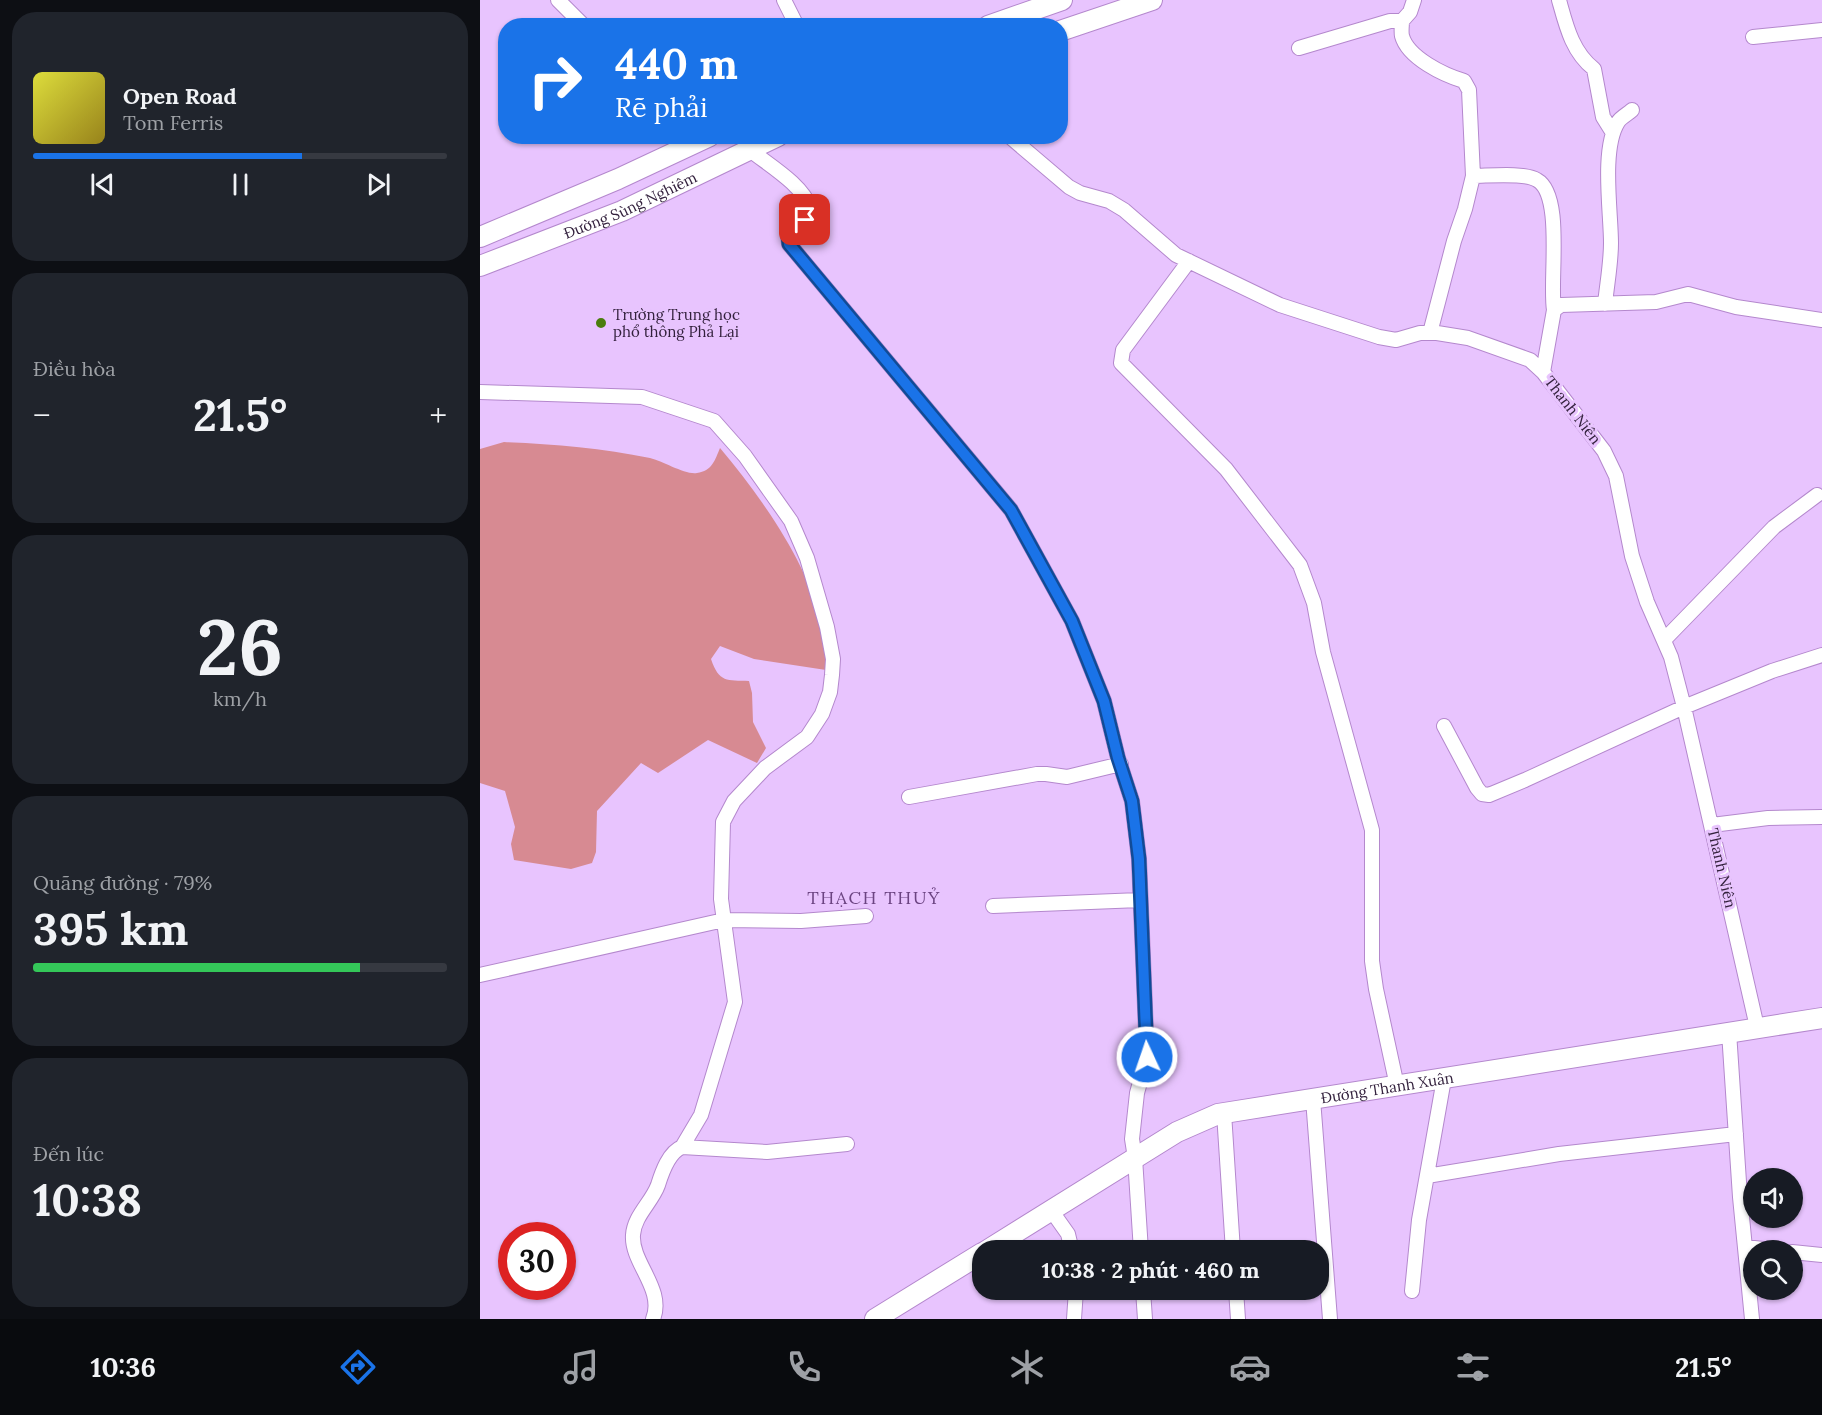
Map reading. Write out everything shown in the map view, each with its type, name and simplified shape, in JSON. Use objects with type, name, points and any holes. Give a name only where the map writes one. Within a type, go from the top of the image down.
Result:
[{"type":"street","points":[[558,0],[576,18]]},
{"type":"street","points":[[784,0],[793,18]]},
{"type":"street","points":[[1011,18],[1062,0]]},
{"type":"street","points":[[1068,28],[1152,0]]},
{"type":"street","points":[[1414,0],[1410,12],[1402,21],[1402,37],[1412,52],[1429,66],[1464,81],[1468,90],[1473,176],[1430,333]]},
{"type":"street","points":[[1559,0],[1567,31],[1584,61],[1594,69],[1603,117],[1614,133]]},
{"type":"street","points":[[1299,48],[1390,21],[1402,21]]},
{"type":"street","points":[[1754,37],[1822,30]]},
{"type":"street","points":[[1605,304],[1611,244],[1608,193],[1614,133],[1619,120],[1632,110]]},
{"type":"street","name":"Đường Sùng Nghiêm","points":[[480,237],[618,179],[693,144]]},
{"type":"street","name":"Đường Sùng Nghiêm","points":[[480,266],[622,211],[762,144]]},
{"type":"street","name":"Thanh Niên","points":[[1018,144],[1069,187],[1080,193],[1109,201],[1124,210],[1176,255],[1280,305],[1379,337],[1396,340],[1420,333],[1468,338],[1530,360],[1543,372],[1605,451],[1616,476],[1632,556],[1647,602],[1671,657],[1684,707],[1757,1027]]},
{"type":"street","points":[[750,150],[794,186],[808,201],[811,209],[805,220],[788,235],[789,244],[1011,510],[1072,621],[1104,701],[1120,765],[1132,801],[1139,859],[1147,1057],[1137,1093],[1132,1139],[1140,1240]]},
{"type":"street","points":[[1473,176],[1508,175],[1536,179],[1544,187],[1550,204],[1555,236],[1551,297],[1554,309],[1543,372]]},
{"type":"street","points":[[1189,261],[1123,350],[1120,363],[1226,469],[1300,565],[1314,603],[1323,652],[1372,830],[1372,961],[1397,1086]]},
{"type":"street","points":[[1554,309],[1561,305],[1656,302],[1688,294],[1736,307],[1822,320]]},
{"type":"street","points":[[480,392],[642,397],[714,422],[745,456],[791,521],[807,558],[828,627],[833,659],[830,692],[822,714],[807,737],[765,768],[734,801],[723,822],[721,899],[735,1002],[701,1115],[682,1147]]},
{"type":"street","points":[[1664,639],[1774,527],[1817,495]]},
{"type":"street","points":[[1444,726],[1477,788],[1482,794],[1490,795],[1684,707],[1772,671],[1822,655]]},
{"type":"street","points":[[909,797],[1037,774],[1067,777],[1120,765]]},
{"type":"street","points":[[1712,825],[1768,818],[1822,816]]},
{"type":"street","points":[[993,906],[1140,900]]},
{"type":"street","points":[[480,975],[724,920],[801,921],[866,916]]},
{"type":"street","name":"Đường Thanh Xuân","points":[[1003,1240],[1177,1132],[1224,1113],[1822,1018]]},
{"type":"street","points":[[1730,1032],[1744,1240]]},
{"type":"street","points":[[1412,1291],[1419,1220],[1444,1079]]},
{"type":"street","points":[[1313,1099],[1330,1319]]},
{"type":"street","points":[[1224,1113],[1232,1240]]},
{"type":"street","points":[[1427,1176],[1559,1154],[1736,1134]]},
{"type":"street","points":[[653,1319],[656,1313],[653,1292],[637,1255],[633,1234],[639,1217],[655,1192],[676,1149],[682,1147],[767,1152],[847,1144]]},
{"type":"street","points":[[1051,1210],[1068,1234],[1069,1240]]},
{"type":"street","points":[[1803,1253],[1822,1255]]},
{"type":"street","name":"Đường Thanh Xuân","points":[[875,1319],[972,1259]]},
{"type":"street","points":[[1074,1319],[1075,1300]]},
{"type":"street","points":[[1144,1300],[1145,1319]]},
{"type":"street","points":[[1237,1300],[1238,1319]]},
{"type":"street","points":[[1750,1300],[1752,1319]]},
{"type":"shaded area","points":[[504,442],[614,452],[655,460],[692,473],[702,472],[710,467],[720,448],[782,532],[807,580],[823,628],[826,670],[754,659],[720,646],[711,659],[717,672],[725,679],[749,681],[752,693],[753,722],[766,748],[757,763],[708,740],[658,773],[641,763],[597,811],[596,852],[592,863],[571,869],[514,860],[511,844],[515,827],[505,791],[480,783],[480,449]]},
{"type":"place","name":"Trường Trung học phổ thông Phả Lại","points":[[601,323]]},
{"type":"district","name":"THẠCH THUỶ","points":[[874,897]]},
{"type":"route","points":[[805,220],[788,235],[789,244],[1011,510],[1072,621],[1104,701],[1118,758],[1132,801],[1139,859],[1147,1057]]}]
